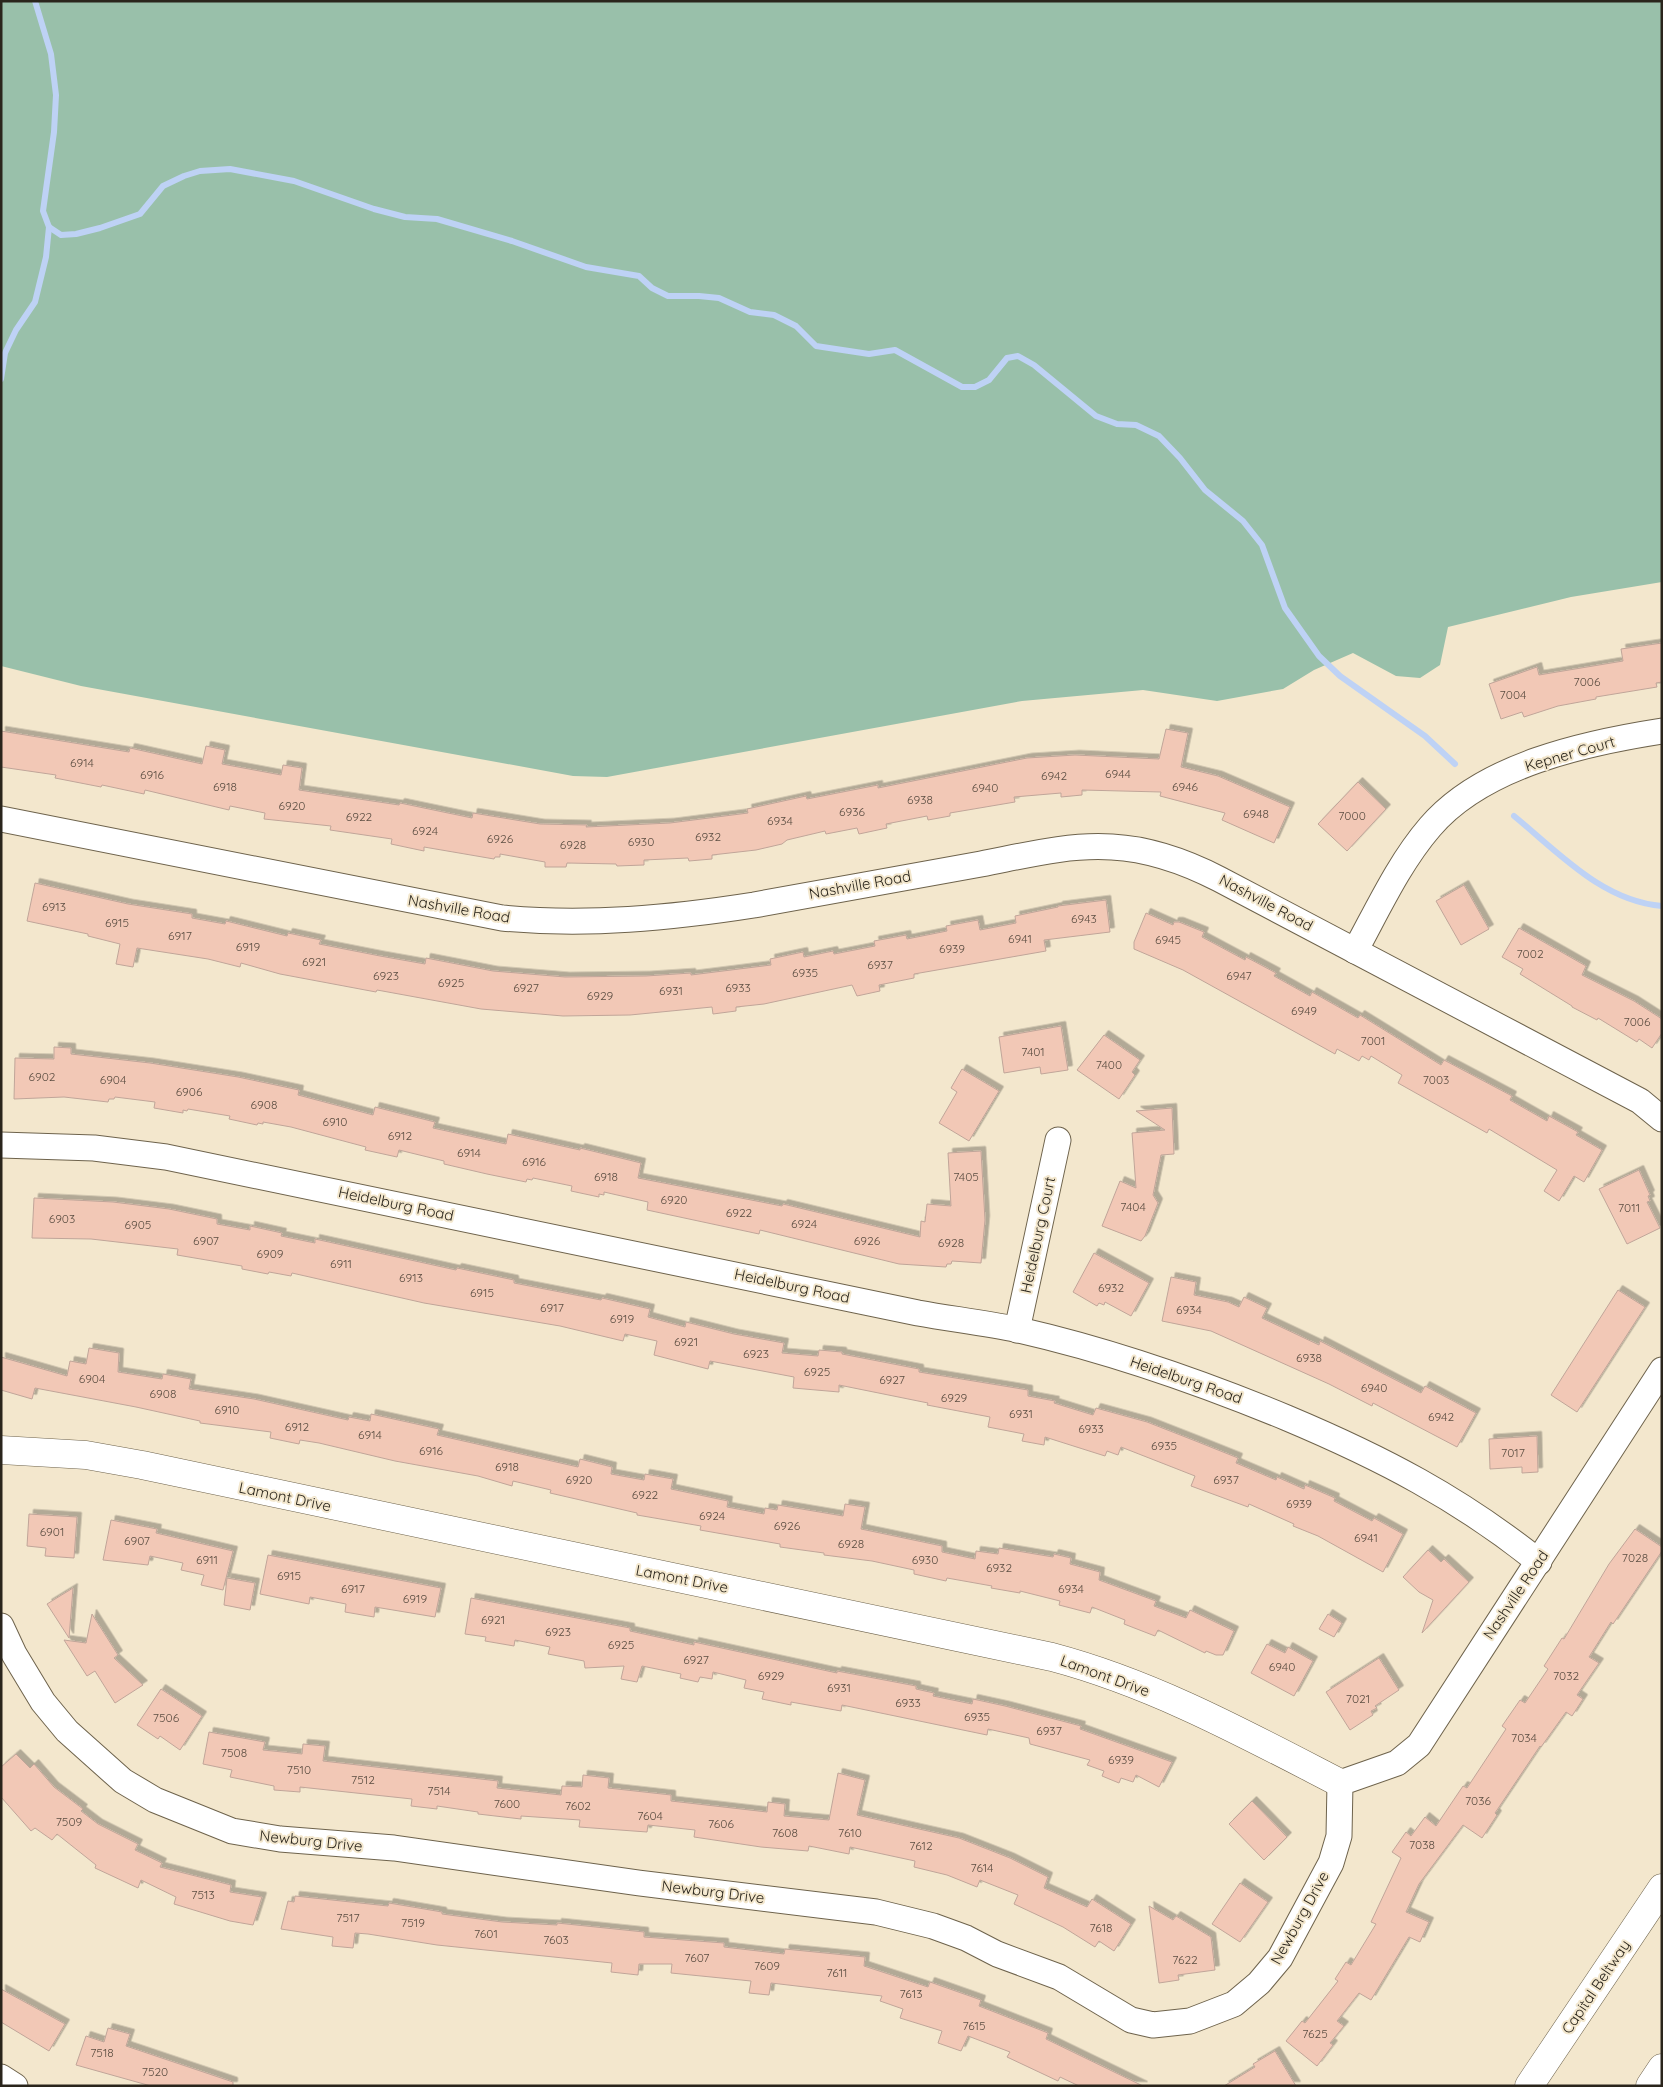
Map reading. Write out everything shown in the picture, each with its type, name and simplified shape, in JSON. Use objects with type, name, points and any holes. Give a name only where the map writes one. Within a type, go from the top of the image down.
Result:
[{"type":"main road","name":"Lamont Drive","points":[[1,1450],[86,1455],[142,1466],[1052,1657],[1091,1668],[1194,1709],[1235,1728],[1340,1783]]},
{"type":"main road","name":"Capital Beltway","points":[[1529,2086],[1662,1888]]},
{"type":"main road","points":[[1650,2086],[1662,2068]]},
{"type":"street","name":"Kepner Court","points":[[1355,950],[1398,873],[1425,833],[1462,798],[1502,776],[1548,757],[1662,731]]},
{"type":"street","name":"Nashville Road","points":[[1,819],[502,918],[534,921],[601,921],[699,913],[1039,853],[1111,847],[1157,854],[1190,864],[1355,950],[1640,1101],[1662,1119]]},
{"type":"street","name":"Heidelburg Court","points":[[1017,1330],[1058,1140]]},
{"type":"street","name":"Heidelburg Road","points":[[1,1145],[94,1148],[166,1157],[918,1313],[1017,1330],[1158,1369],[1220,1391],[1325,1434],[1436,1489],[1496,1527],[1539,1562]]},
{"type":"street","name":"Nashville Road","points":[[1340,1783],[1390,1766],[1405,1758],[1419,1745],[1662,1370]]},
{"type":"street","name":"Newburg Drive","points":[[1,1626],[14,1654],[43,1702],[67,1732],[123,1782],[155,1800],[232,1831],[280,1839],[394,1848],[639,1883],[876,1912],[933,1926],[966,1938],[997,1954],[1059,1977],[1131,2020],[1153,2025],[1190,2021],[1234,2004],[1260,1983],[1280,1958],[1331,1863],[1339,1836],[1340,1783]]},
{"type":"street","points":[[1,2077],[15,2086]]},
{"type":"green space","points":[[1,1],[1662,1],[1662,582],[1571,597],[1448,627],[1440,665],[1420,678],[1396,676],[1353,653],[1314,670],[1283,689],[1217,701],[1143,690],[1022,701],[607,777],[573,776],[81,686],[1,666]]},
{"type":"building","points":[[1662,643],[1662,682],[1656,683],[1657,687],[1596,697],[1596,699],[1558,706],[1524,717],[1522,712],[1501,719],[1489,684],[1537,667],[1539,675],[1623,661],[1621,649]]},
{"type":"building","points":[[1166,729],[1188,733],[1181,767],[1218,776],[1290,807],[1274,843],[1222,820],[1225,813],[1160,796],[1161,792],[1082,790],[1082,795],[1061,797],[1061,793],[1014,797],[1015,802],[950,813],[950,816],[928,820],[927,816],[886,824],[887,828],[859,834],[857,828],[826,834],[825,831],[756,850],[712,855],[712,859],[689,861],[688,858],[644,860],[644,865],[617,866],[616,864],[567,863],[566,867],[545,867],[545,862],[500,854],[500,857],[495,857],[494,859],[424,847],[424,851],[391,844],[392,839],[330,830],[331,826],[264,819],[265,813],[230,806],[229,810],[145,790],[144,794],[55,778],[56,775],[1,767],[1,731],[129,752],[130,748],[202,764],[206,746],[225,750],[222,764],[281,775],[283,765],[302,768],[299,790],[399,805],[400,803],[472,818],[473,813],[540,824],[587,825],[586,827],[670,823],[748,813],[747,809],[806,796],[807,799],[878,785],[878,788],[1027,758],[1075,755],[1159,759]]},
{"type":"building","points":[[1358,782],[1386,809],[1347,851],[1318,824]]},
{"type":"building","points":[[35,883],[128,904],[192,914],[192,918],[225,924],[226,921],[287,936],[288,933],[321,940],[319,944],[425,964],[426,958],[493,971],[565,977],[646,976],[691,973],[691,975],[771,965],[770,959],[803,952],[804,957],[833,951],[834,954],[875,946],[874,941],[906,935],[907,939],[947,931],[946,926],[978,920],[980,930],[1016,923],[1015,916],[1058,906],[1106,900],[1110,932],[1044,940],[1046,951],[914,974],[914,978],[879,985],[880,991],[857,996],[852,985],[764,1004],[736,1007],[736,1011],[713,1014],[712,1007],[630,1015],[563,1016],[481,1009],[280,974],[241,963],[240,967],[208,959],[137,948],[133,967],[116,964],[120,944],[88,936],[88,934],[27,921]]},
{"type":"building","points":[[1464,885],[1489,929],[1461,945],[1436,901]]},
{"type":"building","points":[[1146,913],[1173,925],[1174,922],[1179,922],[1204,932],[1202,937],[1245,960],[1246,957],[1276,973],[1274,976],[1310,996],[1312,992],[1358,1018],[1360,1015],[1441,1065],[1444,1060],[1512,1096],[1510,1100],[1547,1121],[1549,1116],[1578,1132],[1576,1135],[1602,1150],[1584,1182],[1574,1176],[1559,1201],[1544,1191],[1557,1170],[1489,1129],[1487,1133],[1398,1083],[1402,1075],[1371,1056],[1369,1060],[1362,1056],[1359,1061],[1337,1049],[1335,1054],[1183,970],[1134,949],[1134,942]]},
{"type":"building","points":[[1519,928],[1586,966],[1582,975],[1634,1001],[1662,1019],[1662,1033],[1652,1048],[1639,1039],[1637,1042],[1598,1018],[1597,1020],[1572,1007],[1520,974],[1523,969],[1502,957]]},
{"type":"building","points":[[1061,1026],[1068,1070],[1041,1074],[1040,1067],[1004,1073],[999,1037]]},
{"type":"building","points":[[1104,1035],[1140,1060],[1132,1072],[1135,1075],[1119,1099],[1077,1070]]},
{"type":"building","points":[[54,1047],[71,1048],[71,1054],[150,1063],[238,1077],[299,1090],[298,1095],[373,1115],[375,1107],[435,1122],[433,1128],[506,1144],[508,1134],[580,1150],[580,1148],[641,1163],[638,1178],[782,1206],[783,1204],[920,1237],[921,1221],[925,1222],[927,1204],[951,1206],[948,1153],[981,1151],[985,1220],[981,1263],[952,1261],[946,1267],[899,1264],[760,1230],[759,1234],[647,1210],[648,1202],[604,1192],[604,1195],[599,1194],[599,1197],[571,1191],[572,1186],[533,1178],[532,1180],[527,1179],[526,1182],[487,1174],[444,1164],[444,1161],[399,1150],[397,1157],[365,1150],[366,1147],[291,1127],[263,1122],[263,1124],[258,1123],[257,1125],[229,1119],[230,1116],[188,1109],[187,1111],[183,1110],[183,1113],[154,1108],[155,1102],[115,1097],[114,1099],[109,1099],[108,1102],[64,1097],[14,1099],[15,1058],[54,1059]]},
{"type":"building","points":[[962,1069],[999,1091],[969,1141],[939,1123],[957,1092],[951,1088]]},
{"type":"building","points":[[1172,1108],[1174,1154],[1161,1155],[1153,1195],[1158,1203],[1145,1236],[1141,1241],[1102,1226],[1120,1181],[1136,1188],[1132,1133],[1165,1130],[1136,1111]]},
{"type":"building","points":[[1639,1170],[1650,1195],[1648,1196],[1650,1201],[1647,1202],[1660,1228],[1627,1244],[1599,1189]]},
{"type":"building","points":[[34,1198],[113,1202],[169,1209],[217,1219],[217,1224],[250,1230],[250,1226],[282,1233],[281,1236],[315,1243],[315,1239],[456,1270],[457,1268],[514,1280],[514,1283],[601,1300],[602,1298],[650,1309],[648,1317],[685,1327],[686,1322],[734,1334],[784,1343],[782,1353],[818,1356],[819,1350],[842,1352],[842,1354],[919,1369],[919,1372],[1028,1390],[1028,1396],[1055,1401],[1054,1403],[1093,1415],[1096,1408],[1147,1422],[1238,1458],[1236,1463],[1276,1480],[1277,1477],[1304,1489],[1305,1485],[1335,1498],[1334,1501],[1372,1521],[1374,1518],[1403,1534],[1383,1572],[1318,1536],[1293,1526],[1294,1524],[1249,1504],[1248,1507],[1191,1486],[1195,1476],[1121,1447],[1118,1455],[1107,1451],[1105,1456],[1045,1437],[1044,1445],[1022,1441],[1024,1434],[988,1427],[990,1417],[839,1385],[839,1392],[793,1388],[794,1377],[710,1361],[708,1369],[654,1355],[657,1341],[625,1334],[623,1341],[560,1326],[424,1303],[292,1273],[291,1276],[269,1272],[268,1274],[242,1269],[242,1266],[177,1255],[178,1249],[91,1239],[32,1238]]},
{"type":"building","points":[[1094,1253],[1149,1283],[1131,1316],[1105,1302],[1104,1305],[1099,1303],[1097,1306],[1073,1292]]},
{"type":"building","points":[[1171,1277],[1196,1282],[1194,1295],[1228,1302],[1239,1307],[1244,1297],[1267,1308],[1262,1318],[1319,1345],[1320,1341],[1421,1393],[1425,1386],[1476,1413],[1457,1447],[1373,1403],[1372,1406],[1329,1384],[1211,1331],[1162,1321]]},
{"type":"building","points":[[1618,1290],[1645,1307],[1577,1412],[1551,1395]]},
{"type":"building","points":[[89,1348],[119,1353],[118,1372],[162,1379],[163,1374],[191,1379],[189,1389],[254,1399],[348,1420],[349,1417],[370,1421],[371,1414],[439,1429],[437,1435],[578,1467],[580,1459],[612,1467],[611,1474],[644,1480],[645,1474],[673,1479],[671,1489],[728,1501],[727,1507],[764,1514],[765,1508],[777,1510],[778,1505],[843,1516],[845,1504],[865,1507],[861,1529],[942,1546],[942,1552],[975,1559],[976,1551],[998,1554],[999,1548],[1053,1557],[1054,1554],[1071,1558],[1070,1564],[1100,1572],[1099,1580],[1156,1601],[1154,1606],[1186,1618],[1190,1610],[1234,1631],[1223,1655],[1216,1655],[1206,1651],[1205,1653],[1158,1630],[1155,1636],[1124,1624],[1125,1620],[1092,1607],[1090,1613],[1059,1605],[1060,1601],[1020,1591],[1020,1593],[991,1588],[992,1586],[947,1578],[946,1581],[914,1574],[914,1570],[872,1561],[780,1547],[780,1544],[700,1530],[701,1526],[637,1515],[637,1513],[550,1493],[551,1490],[513,1481],[512,1486],[478,1476],[395,1461],[319,1443],[300,1440],[299,1444],[270,1438],[271,1432],[200,1423],[200,1421],[136,1407],[35,1388],[32,1399],[1,1390],[1,1357],[67,1376],[70,1361],[86,1364]]},
{"type":"building","points":[[1537,1436],[1538,1472],[1522,1473],[1522,1467],[1490,1469],[1489,1439]]},
{"type":"building","points":[[29,1514],[77,1517],[74,1558],[45,1556],[46,1548],[27,1546]]},
{"type":"building","points":[[111,1520],[157,1529],[156,1533],[233,1551],[223,1590],[201,1585],[204,1575],[181,1570],[183,1563],[150,1556],[148,1565],[103,1560]]},
{"type":"building","points":[[1635,1529],[1662,1547],[1662,1551],[1613,1624],[1611,1622],[1589,1657],[1599,1663],[1577,1695],[1583,1699],[1572,1716],[1566,1712],[1540,1746],[1495,1813],[1497,1815],[1482,1838],[1463,1825],[1419,1884],[1406,1912],[1429,1922],[1420,1942],[1409,1937],[1371,2000],[1359,1993],[1337,2021],[1344,2026],[1330,2043],[1333,2045],[1317,2066],[1286,2041],[1302,2021],[1305,2023],[1338,1981],[1335,1979],[1346,1962],[1351,1965],[1376,1924],[1371,1922],[1401,1858],[1392,1852],[1406,1832],[1411,1836],[1425,1817],[1436,1826],[1463,1786],[1467,1788],[1506,1729],[1502,1726],[1520,1700],[1525,1703],[1548,1669],[1544,1666],[1562,1638],[1564,1639],[1609,1564]]},
{"type":"building","points":[[1428,1550],[1441,1562],[1444,1559],[1469,1582],[1422,1633],[1433,1600],[1419,1592],[1403,1577]]},
{"type":"building","points":[[268,1555],[441,1588],[435,1617],[375,1607],[374,1617],[345,1612],[346,1604],[310,1597],[309,1604],[260,1594]]},
{"type":"building","points":[[227,1578],[255,1583],[250,1610],[224,1605]]},
{"type":"building","points":[[73,1588],[69,1638],[47,1604]]},
{"type":"building","points":[[471,1598],[630,1628],[630,1631],[694,1645],[694,1642],[837,1673],[837,1671],[916,1686],[916,1689],[934,1693],[933,1696],[972,1704],[973,1699],[1005,1706],[1081,1726],[1080,1729],[1172,1762],[1159,1787],[1136,1775],[1133,1782],[1121,1778],[1119,1783],[1102,1776],[1104,1771],[1087,1765],[1090,1760],[1030,1744],[1029,1738],[988,1729],[987,1735],[842,1705],[841,1711],[791,1702],[791,1705],[762,1699],[764,1692],[744,1688],[746,1680],[713,1672],[712,1679],[700,1677],[698,1682],[680,1678],[681,1674],[642,1666],[637,1682],[621,1679],[624,1666],[585,1668],[584,1661],[548,1654],[550,1647],[515,1640],[514,1646],[485,1641],[486,1637],[465,1634]]},
{"type":"building","points":[[92,1614],[118,1655],[114,1658],[143,1685],[115,1703],[95,1671],[87,1676],[64,1640],[86,1643]]},
{"type":"building","points":[[1328,1614],[1342,1623],[1334,1637],[1319,1629]]},
{"type":"building","points":[[1267,1644],[1285,1653],[1288,1647],[1313,1661],[1294,1696],[1251,1673]]},
{"type":"building","points":[[1379,1658],[1399,1690],[1375,1706],[1377,1708],[1371,1711],[1373,1715],[1350,1730],[1326,1692]]},
{"type":"building","points":[[161,1689],[202,1716],[180,1750],[160,1736],[158,1739],[137,1725]]},
{"type":"building","points":[[209,1732],[265,1742],[263,1750],[302,1754],[303,1744],[325,1746],[323,1761],[498,1781],[497,1788],[561,1795],[562,1786],[582,1787],[583,1775],[609,1778],[608,1788],[671,1795],[671,1801],[767,1812],[768,1802],[785,1804],[784,1816],[829,1820],[838,1773],[865,1780],[857,1815],[959,1838],[1010,1858],[1048,1877],[1044,1888],[1087,1907],[1092,1899],[1131,1924],[1114,1951],[1099,1941],[1095,1947],[1063,1927],[1014,1904],[1018,1895],[980,1880],[977,1887],[947,1875],[914,1867],[915,1861],[850,1847],[849,1854],[809,1846],[808,1851],[761,1847],[694,1837],[695,1830],[648,1825],[647,1832],[579,1827],[580,1820],[521,1816],[521,1819],[478,1814],[478,1812],[437,1806],[437,1809],[411,1806],[412,1799],[300,1787],[300,1792],[274,1790],[274,1786],[230,1777],[232,1770],[203,1764]]},
{"type":"building","points":[[16,1754],[30,1768],[34,1764],[54,1787],[83,1809],[81,1811],[98,1824],[138,1844],[135,1850],[162,1863],[160,1867],[231,1885],[230,1892],[262,1897],[253,1925],[230,1921],[174,1904],[176,1897],[141,1880],[138,1888],[95,1868],[96,1865],[57,1834],[52,1840],[35,1828],[31,1831],[1,1797],[1,1767]]},
{"type":"building","points":[[1252,1801],[1287,1837],[1264,1860],[1229,1824]]},
{"type":"building","points":[[1240,1883],[1268,1902],[1240,1942],[1212,1924]]},
{"type":"building","points":[[295,1896],[388,1906],[389,1903],[442,1912],[442,1914],[502,1922],[557,1925],[557,1923],[644,1932],[644,1937],[724,1943],[724,1947],[784,1954],[785,1949],[865,1957],[864,1966],[928,1987],[930,1982],[981,2000],[979,2006],[1048,2033],[1046,2039],[1143,2086],[1079,2086],[1060,2077],[1058,2081],[1007,2057],[1010,2052],[968,2036],[961,2051],[938,2043],[942,2031],[900,2018],[903,2009],[880,2001],[882,1996],[771,1983],[769,1995],[749,1993],[751,1981],[671,1973],[672,1964],[639,1964],[638,1975],[611,1972],[612,1963],[437,1945],[368,1934],[355,1933],[353,1948],[332,1946],[333,1937],[281,1929],[288,1901],[294,1902]]},
{"type":"building","points":[[1149,1906],[1173,1920],[1176,1916],[1211,1937],[1215,1970],[1178,1975],[1179,1980],[1159,1983]]},
{"type":"building","points":[[1,1989],[65,2024],[49,2051],[1,2022]]},
{"type":"building","points":[[108,2028],[130,2034],[126,2046],[233,2082],[233,2086],[151,2086],[76,2065],[86,2036],[104,2042]]},
{"type":"building","points":[[1275,2051],[1296,2086],[1224,2086],[1255,2067],[1253,2064]]},
{"type":"waterway","points":[[35,1],[51,54],[56,95],[54,132],[43,211],[49,227],[61,235],[76,234],[100,228],[140,214],[163,186],[184,176],[200,171],[230,169],[294,181],[374,209],[405,217],[437,219],[512,241],[586,267],[639,276],[652,288],[668,296],[719,298],[750,312],[774,315],[796,326],[816,346],[869,354],[895,350],[962,387],[975,387],[989,380],[1007,358],[1018,356],[1034,365],[1096,416],[1117,424],[1136,425],[1159,436],[1180,458],[1205,490],[1243,521],[1262,545],[1285,608],[1319,656],[1340,676],[1425,736],[1455,764]]},
{"type":"waterway","points":[[1,379],[5,353],[16,330],[35,302],[46,257],[49,227]]},
{"type":"waterway","points":[[1514,816],[1564,859],[1600,885],[1640,902],[1662,906]]}]
